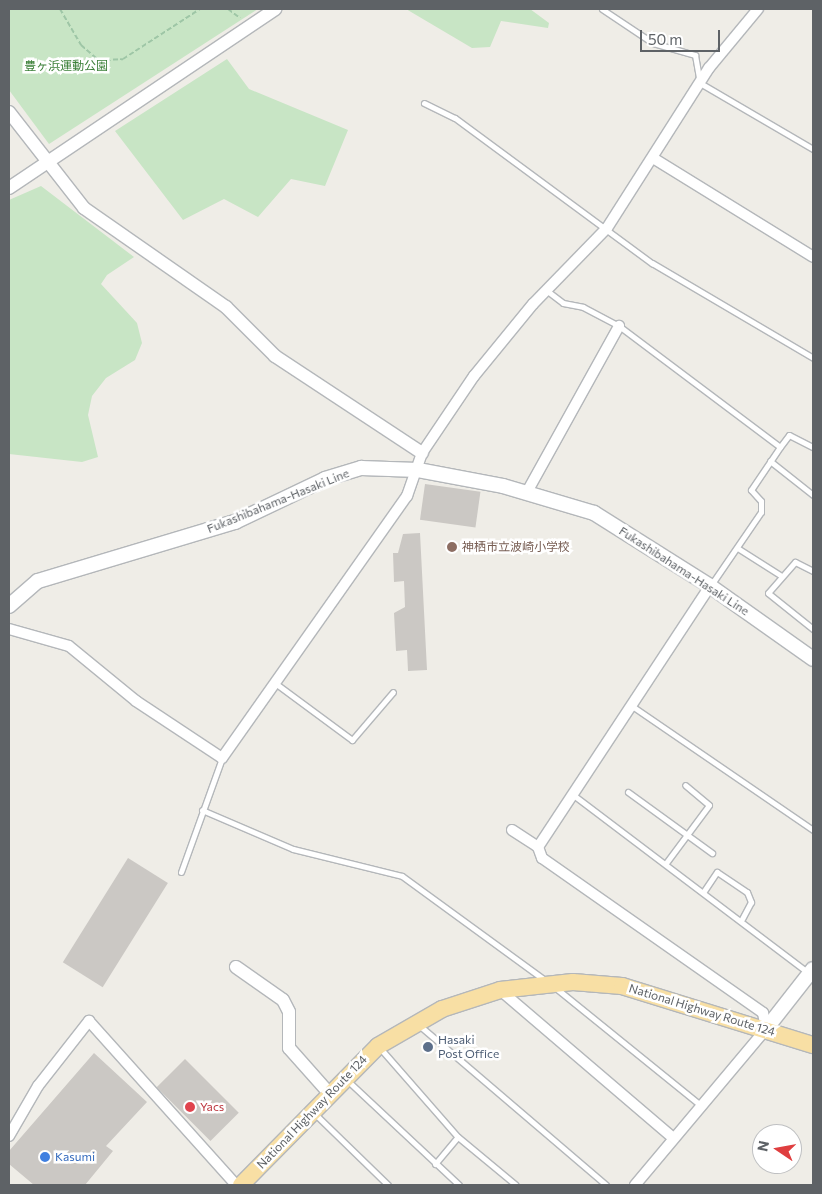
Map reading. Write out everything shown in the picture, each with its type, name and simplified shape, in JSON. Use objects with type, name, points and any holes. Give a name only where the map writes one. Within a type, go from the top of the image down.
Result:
[{"type":"highway","name":"National Highway Route 124","points":[[241,1185],[328,1092],[378,1046],[416,1022],[500,990],[549,983],[622,986],[813,1045]]},
{"type":"main road","name":"Fukashibahama-Hasaki Line","points":[[9,606],[38,581],[235,522],[326,479],[361,468],[418,470],[527,492],[594,513],[710,586],[813,659]]},
{"type":"main road","points":[[766,1029],[812,972]]},
{"type":"street","points":[[9,188],[50,163],[275,9]]},
{"type":"street","points":[[9,630],[69,646],[136,701],[222,758],[407,496],[418,470],[422,453],[474,376],[546,290],[607,228],[700,83],[758,9]]},
{"type":"street","points":[[9,112],[84,208],[226,307],[275,356],[422,453]]},
{"type":"street","points":[[653,158],[813,257]]},
{"type":"street","points":[[527,492],[619,326]]},
{"type":"street","points":[[538,847],[710,586]]},
{"type":"street","points":[[512,830],[538,847],[542,858],[763,1013],[766,1029],[672,1138],[635,1185]]},
{"type":"street","points":[[236,967],[282,1000],[289,1012],[289,1048],[328,1092]]},
{"type":"street","points":[[500,990],[672,1138]]},
{"type":"street","points":[[9,1136],[38,1086],[88,1021],[236,1185]]},
{"type":"lane","points":[[602,9],[653,43],[695,55],[700,83],[813,149]]},
{"type":"lane","points":[[424,103],[455,118],[714,304],[813,358]]},
{"type":"lane","points":[[546,290],[563,303],[583,307],[619,326],[780,447]]},
{"type":"lane","points":[[710,586],[761,512],[761,501],[751,490],[780,447],[790,435],[813,446]]},
{"type":"lane","points":[[770,461],[813,495]]},
{"type":"lane","points":[[738,548],[780,576]]},
{"type":"lane","points":[[813,571],[795,562],[780,576],[768,593],[813,629]]},
{"type":"lane","points":[[274,682],[352,740],[393,692]]},
{"type":"lane","points":[[632,706],[813,830]]},
{"type":"lane","points":[[181,872],[222,758]]},
{"type":"lane","points":[[666,863],[709,805],[686,786]]},
{"type":"lane","points":[[628,792],[712,854]]},
{"type":"lane","points":[[572,794],[812,972]]},
{"type":"lane","points":[[202,810],[293,849],[402,876],[549,983],[700,1105]]},
{"type":"lane","points":[[704,891],[717,872],[746,892],[752,902],[742,920]]},
{"type":"lane","points":[[416,1022],[606,1185]]},
{"type":"lane","points":[[378,1046],[458,1136],[516,1185]]},
{"type":"lane","points":[[343,1077],[459,1185]]},
{"type":"lane","points":[[311,1110],[388,1185]]},
{"type":"lane","points":[[436,1164],[458,1136]]},
{"type":"path","points":[[60,9],[81,45],[98,60],[123,59],[200,9]]},
{"type":"path","points":[[228,9],[242,20]]},
{"type":"green space","name":"豊ヶ浜運動公園","points":[[9,9],[258,9],[49,144],[9,90]]},
{"type":"green space","points":[[406,9],[530,9],[549,23],[548,28],[501,21],[490,47],[472,48]]},
{"type":"green space","points":[[227,59],[249,89],[348,130],[325,186],[291,179],[258,217],[224,199],[183,220],[115,131]]},
{"type":"green space","points":[[41,186],[134,257],[107,275],[101,284],[137,323],[142,343],[135,360],[106,378],[92,396],[88,415],[98,457],[82,462],[9,454],[9,200]]},
{"type":"building","points":[[425,484],[480,492],[475,527],[420,520]]},
{"type":"building","points":[[420,533],[427,670],[408,671],[407,650],[396,651],[394,613],[405,607],[404,581],[394,582],[393,553],[398,553],[403,534]]},
{"type":"building","points":[[128,858],[168,883],[103,987],[63,962]]},
{"type":"building","points":[[94,1053],[147,1102],[106,1146],[113,1151],[85,1185],[34,1185],[9,1164],[9,1151]]},
{"type":"building","points":[[185,1059],[239,1113],[210,1141],[157,1087]]},
{"type":"place","name":"神栖市立波崎小学校","points":[[452,547]]},
{"type":"place","name":"Hasaki Post Office","points":[[428,1047]]},
{"type":"place","name":"Yacs","points":[[190,1107]]},
{"type":"place","name":"Kasumi","points":[[45,1157]]}]
